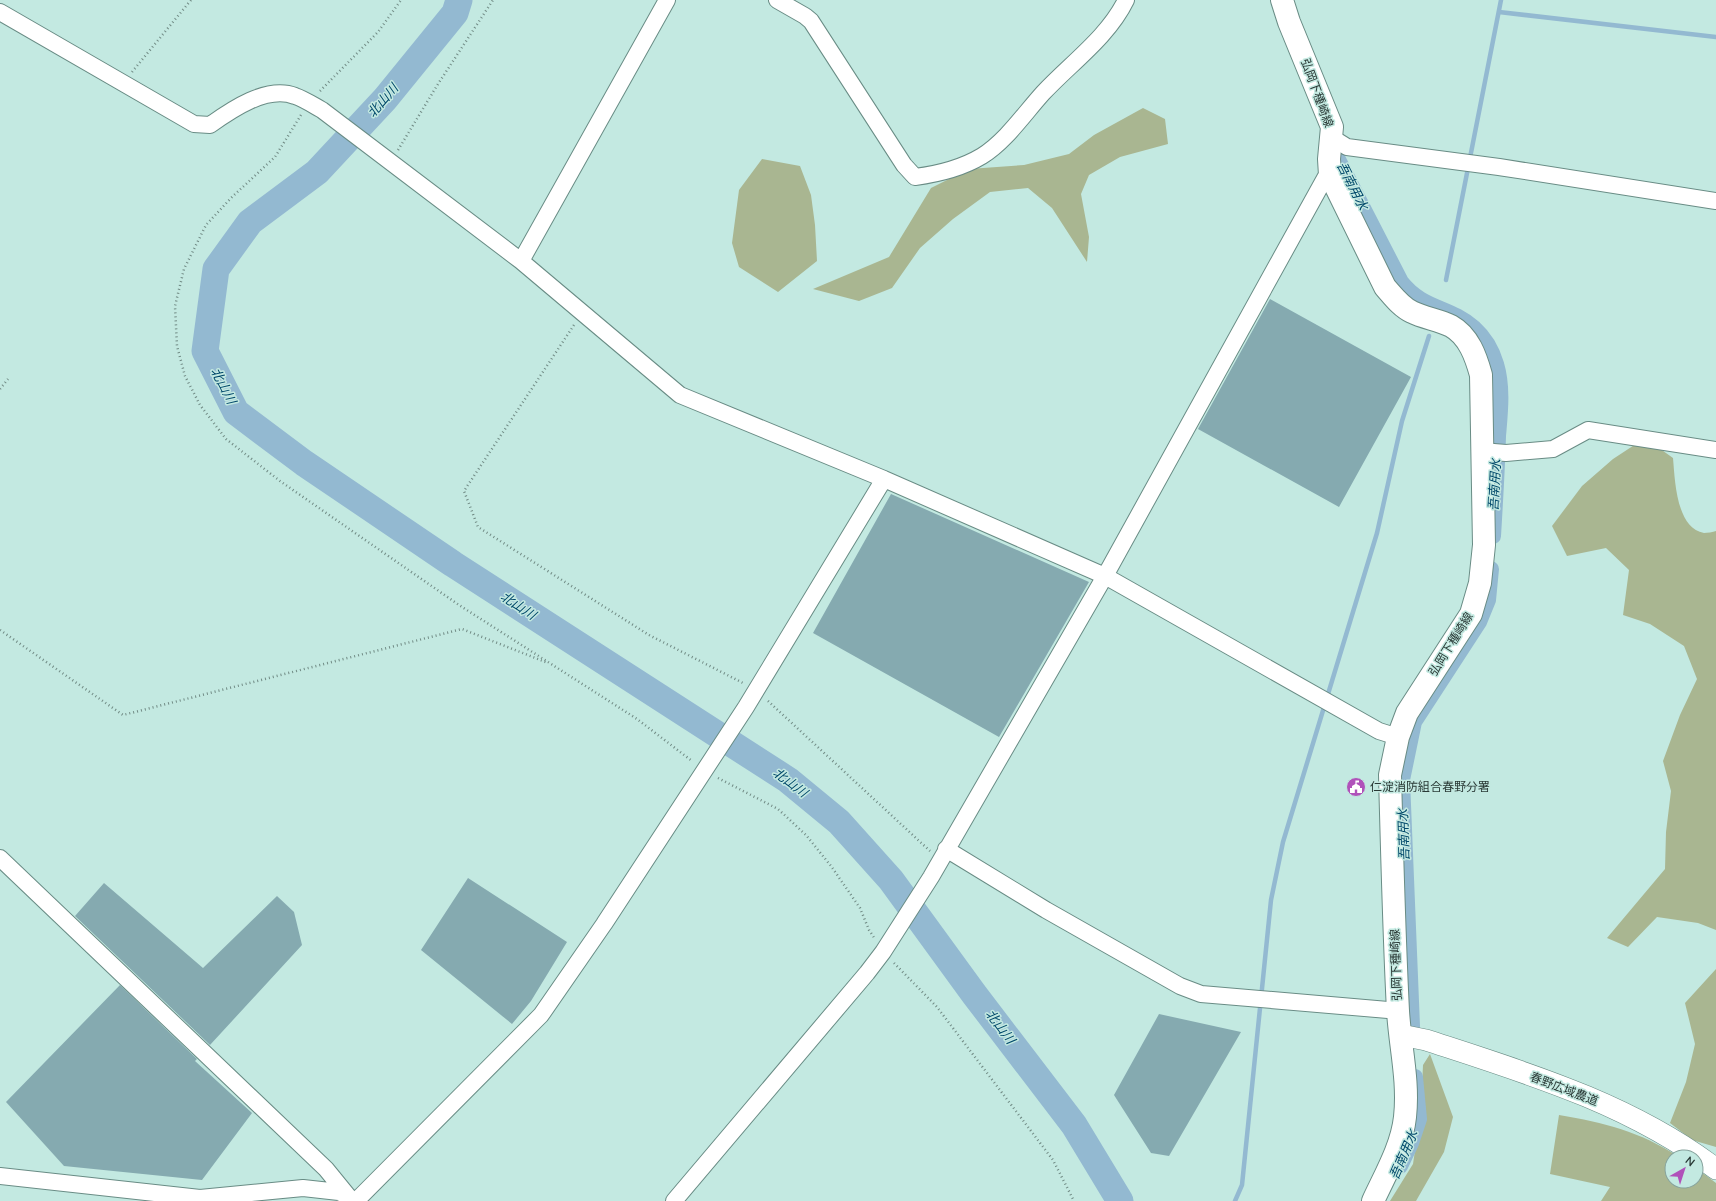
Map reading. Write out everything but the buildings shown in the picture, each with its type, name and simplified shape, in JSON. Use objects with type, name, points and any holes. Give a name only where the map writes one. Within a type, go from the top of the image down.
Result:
[{"type":"main road","name":"弘岡下種崎線","points":[[1282,0],[1289,22],[1332,127],[1330,153],[1386,287],[1393,296],[1411,312],[1452,327],[1465,339],[1476,354],[1481,375],[1484,452],[1484,545],[1480,583],[1473,608],[1454,642],[1407,713],[1398,738],[1390,775],[1398,1010],[1404,1058],[1405,1116],[1398,1144],[1373,1201]]},
{"type":"street","points":[[522,261],[667,0]]},
{"type":"street","points":[[777,0],[811,21],[904,165],[915,177],[957,168],[982,156],[1002,139],[1044,92],[1113,22],[1126,0]]},
{"type":"street","points":[[0,12],[124,82],[194,124],[210,126],[231,110],[272,93],[294,95],[315,106],[522,261],[680,395],[884,479],[1104,576],[1379,732],[1398,738]]},
{"type":"street","points":[[674,1201],[883,952],[931,876],[1104,576],[1325,178],[1330,153],[1347,147],[1499,167],[1716,201]]},
{"type":"street","points":[[1484,452],[1552,449],[1588,430],[1716,450]]},
{"type":"street","points":[[354,1199],[541,1015],[604,924],[746,707],[884,479]]},
{"type":"street","points":[[943,855],[1046,910],[1180,986],[1202,994],[1398,1010]]},
{"type":"street","points":[[0,858],[326,1169],[354,1199]]},
{"type":"street","name":"春野広域農道","points":[[1401,1035],[1426,1040],[1581,1094],[1646,1124],[1686,1148],[1716,1169]]},
{"type":"street","points":[[0,1176],[200,1198],[288,1195],[303,1188],[339,1192],[354,1199]]},
{"type":"path","points":[[124,82],[191,0]]},
{"type":"path","points":[[401,0],[378,32],[315,106],[275,157],[231,198],[206,225],[184,269],[175,306],[177,346],[185,376],[200,405],[226,439],[280,481],[453,600],[707,765],[739,789],[778,808],[806,835],[831,866],[860,908],[869,930],[883,952],[942,1013],[1053,1160],[1074,1201]]},
{"type":"path","points":[[388,161],[493,0]]},
{"type":"path","points":[[582,313],[464,491],[478,527],[649,635],[756,690],[919,839],[943,855]]},
{"type":"path","points":[[0,389],[8,379]]},
{"type":"path","points":[[0,630],[123,715],[462,629],[554,666]]},
{"type":"green space","points":[[1143,108],[1165,119],[1168,144],[1120,157],[1089,175],[1081,194],[1089,237],[1087,262],[1052,208],[1028,188],[990,192],[953,219],[920,248],[892,288],[859,301],[813,289],[889,257],[931,188],[969,169],[1024,165],[1069,154],[1094,135]]},
{"type":"green space","points":[[762,159],[800,166],[811,195],[815,225],[817,261],[778,292],[739,267],[732,243],[739,190]]},
{"type":"green space","points":[[1645,438],[1673,458],[1676,490],[1682,513],[1688,522],[1695,529],[1704,533],[1716,531],[1716,930],[1698,923],[1657,917],[1628,947],[1607,938],[1665,869],[1666,832],[1671,791],[1663,761],[1680,715],[1697,679],[1684,646],[1650,624],[1623,615],[1629,570],[1606,548],[1567,556],[1552,526],[1582,486],[1613,459]]},
{"type":"green space","points":[[1716,969],[1716,1147],[1692,1140],[1670,1123],[1686,1082],[1695,1044],[1685,1003]]},
{"type":"green space","points":[[1430,1054],[1453,1117],[1444,1152],[1416,1201],[1390,1201],[1413,1164],[1421,1110],[1423,1065]]},
{"type":"green space","points":[[1559,1115],[1592,1121],[1621,1129],[1636,1134],[1664,1148],[1666,1149],[1664,1149],[1664,1189],[1704,1189],[1704,1174],[1716,1183],[1716,1201],[1601,1201],[1610,1187],[1550,1174]]},
{"type":"waterway","name":"北山川","points":[[459,0],[455,13],[385,99],[317,172],[250,222],[216,269],[205,351],[236,412],[304,463],[453,564],[788,780],[839,822],[891,880],[974,994],[1074,1125],[1120,1201]]},
{"type":"waterway","points":[[1446,280],[1501,0]]},
{"type":"waterway","points":[[1499,12],[1716,37]]},
{"type":"waterway","name":"吾南用水","points":[[1332,148],[1401,282],[1418,298],[1465,321],[1474,328],[1488,344],[1496,364],[1500,382],[1500,418],[1493,536]]},
{"type":"waterway","points":[[1235,1201],[1242,1185],[1271,900],[1283,842],[1377,533],[1402,421],[1429,336]]},
{"type":"waterway","name":"吾南用水","points":[[1412,1026],[1402,780],[1414,722],[1479,622],[1488,600],[1491,569]]},
{"type":"waterway","name":"吾南用水","points":[[1400,1166],[1411,1143],[1419,1119],[1415,1077]]},
{"type":"place","name":"仁淀消防組合春野分署","points":[[1356,787]]}]
